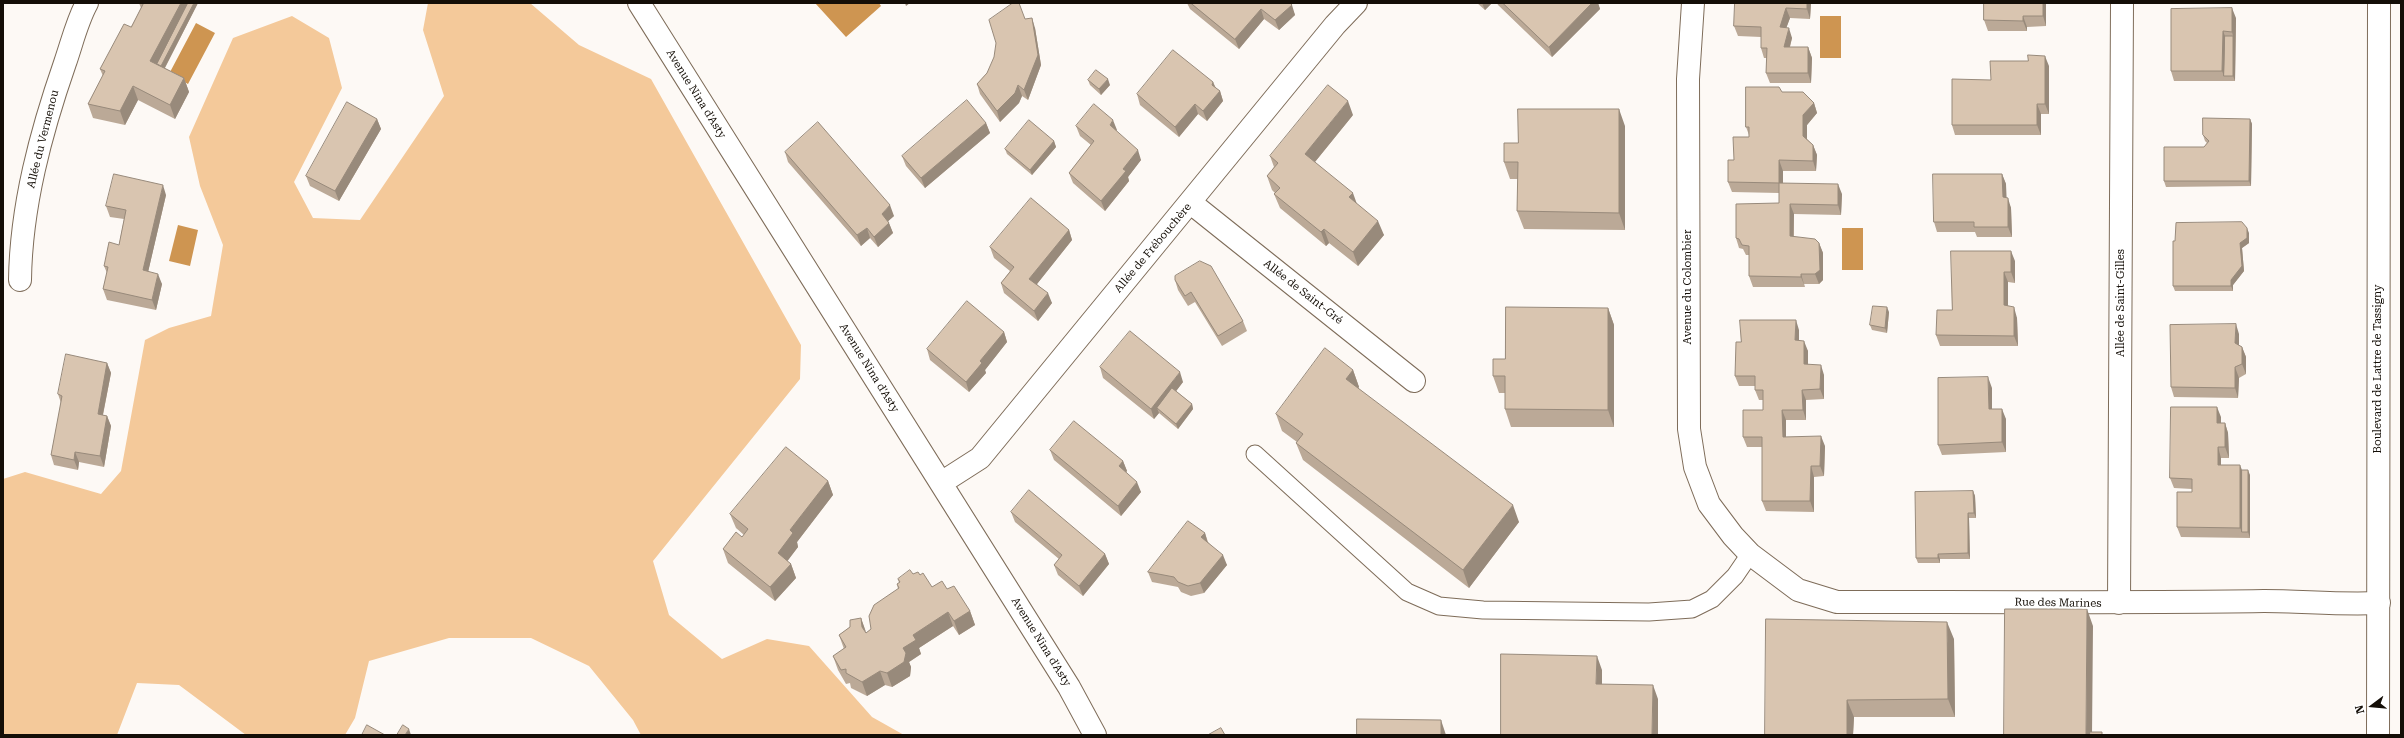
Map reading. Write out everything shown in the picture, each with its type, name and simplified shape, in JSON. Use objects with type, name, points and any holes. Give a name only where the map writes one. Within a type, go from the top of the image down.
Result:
[{"type":"street","name":"Allée du Vermenou","points":[[20,280],[21,252],[28,202],[48,117],[82,12],[87,3]]},
{"type":"street","name":"Avenue Nina d'Asty","points":[[639,3],[1069,687],[1095,735]]},
{"type":"street","name":"Allée de Frébouchère","points":[[941,483],[980,458],[1191,203],[1335,25],[1356,3]]},
{"type":"street","name":"Avenue du Colombier","points":[[1693,3],[1688,80],[1689,429],[1695,467],[1709,504],[1750,554]]},
{"type":"street","name":"Allée de Saint-Gilles","points":[[2119,603],[2122,3]]},
{"type":"street","name":"Boulevard de Lattre de Tassigny","points":[[2378,735],[2379,3]]},
{"type":"street","name":"Allée de Saint-Gré","points":[[1191,203],[1414,381]]},
{"type":"street","name":"Rue des Marines","points":[[1750,554],[1798,590],[1837,602],[2119,603],[2312,601],[2353,604],[2379,603]]},
{"type":"lane","points":[[1255,454],[1407,592],[1439,606],[1483,610],[1649,612],[1692,609],[1712,599],[1735,576],[1750,554]]},
{"type":"shaded area","points":[[428,3],[530,3],[579,45],[651,79],[801,345],[800,379],[653,561],[669,615],[722,659],[767,639],[809,646],[872,717],[904,735],[641,735],[633,720],[589,666],[531,638],[449,638],[369,661],[355,718],[345,735],[246,735],[179,685],[137,683],[117,735],[3,735],[3,479],[25,472],[101,494],[121,471],[145,340],[169,328],[211,316],[223,245],[200,186],[189,137],[233,38],[292,16],[329,38],[342,88],[294,182],[313,218],[360,220],[444,96],[423,30]]},
{"type":"shaded area","points":[[815,3],[879,3],[881,6],[846,37]]},
{"type":"shaded area","points":[[1820,16],[1841,16],[1841,58],[1820,58]]},
{"type":"shaded area","points":[[196,23],[215,33],[188,84],[169,74]]},
{"type":"shaded area","points":[[178,225],[198,230],[190,266],[169,261]]},
{"type":"shaded area","points":[[1842,228],[1863,228],[1863,270],[1842,270]]},
{"type":"building","points":[[144,3],[181,3],[150,61],[184,78],[170,105],[133,86],[120,111],[88,104],[105,71],[100,69],[124,24],[131,27]]},
{"type":"building","points":[[188,3],[194,3],[161,66],[157,64]]},
{"type":"building","points":[[1013,3],[1019,3],[1025,19],[1032,18],[1038,55],[1024,90],[1018,85],[1015,93],[997,111],[977,84],[987,73],[994,57],[996,43],[989,20]]},
{"type":"building","points":[[1191,3],[1290,3],[1292,5],[1275,20],[1261,9],[1235,39]]},
{"type":"building","points":[[1503,3],[1592,3],[1549,47]]},
{"type":"building","points":[[1735,3],[1807,3],[1807,9],[1786,8],[1780,27],[1789,28],[1784,47],[1808,47],[1808,73],[1766,73],[1767,48],[1761,48],[1761,27],[1734,26]]},
{"type":"building","points":[[1984,3],[2043,3],[2043,16],[2023,16],[2023,21],[1984,20]]},
{"type":"building","points":[[2232,8],[2232,32],[2223,31],[2222,71],[2171,71],[2171,9]]},
{"type":"building","points":[[2225,36],[2233,36],[2233,76],[2224,76]]},
{"type":"building","points":[[1173,50],[1213,82],[1212,85],[1220,91],[1203,111],[1195,104],[1175,127],[1137,94]]},
{"type":"building","points":[[2028,55],[2045,56],[2045,104],[2037,104],[2037,125],[1952,125],[1952,79],[1991,80],[1990,61],[2028,61]]},
{"type":"building","points":[[1096,70],[1108,79],[1099,89],[1088,80]]},
{"type":"building","points":[[1328,85],[1348,101],[1305,154],[1353,193],[1349,197],[1378,221],[1353,252],[1324,229],[1321,232],[1274,194],[1280,188],[1267,176],[1278,163],[1270,156]]},
{"type":"building","points":[[1746,87],[1779,87],[1782,92],[1803,92],[1814,103],[1803,115],[1803,136],[1813,145],[1813,161],[1779,160],[1779,183],[1728,182],[1728,160],[1734,160],[1733,137],[1749,137],[1749,127],[1746,127]]},
{"type":"building","points":[[967,100],[986,123],[921,178],[902,156]]},
{"type":"building","points":[[347,102],[377,119],[335,191],[306,176]]},
{"type":"building","points":[[1094,104],[1113,120],[1110,125],[1138,150],[1123,169],[1126,171],[1101,201],[1069,173],[1094,141],[1076,126]]},
{"type":"building","points":[[1518,109],[1619,109],[1619,213],[1517,211],[1518,162],[1504,162],[1504,143],[1518,143]]},
{"type":"building","points":[[2203,118],[2250,119],[2249,181],[2164,181],[2164,147],[2204,147],[2209,141],[2203,135]]},
{"type":"building","points":[[1029,120],[1054,141],[1030,170],[1005,149]]},
{"type":"building","points":[[818,122],[890,205],[882,214],[889,223],[874,237],[867,228],[857,235],[785,152]]},
{"type":"building","points":[[114,174],[163,185],[143,270],[158,274],[152,300],[103,289],[108,267],[104,266],[109,242],[119,245],[126,210],[106,206]]},
{"type":"building","points":[[1933,174],[2002,174],[2003,197],[2008,198],[2008,227],[1974,227],[1974,222],[1934,222]]},
{"type":"building","points":[[1779,183],[1838,184],[1838,205],[1790,204],[1790,236],[1815,239],[1819,243],[1820,270],[1815,274],[1801,274],[1801,277],[1749,276],[1749,246],[1742,245],[1739,239],[1736,238],[1736,204],[1779,203]]},
{"type":"building","points":[[1031,198],[1069,230],[1029,279],[1048,293],[1034,311],[1001,283],[1014,267],[990,247]]},
{"type":"building","points":[[2242,222],[2247,228],[2247,238],[2240,243],[2242,266],[2231,280],[2231,286],[2173,286],[2173,241],[2175,241],[2176,223]]},
{"type":"building","points":[[1951,251],[2011,251],[2011,272],[2004,272],[2004,305],[2014,307],[2014,336],[1936,335],[1937,310],[1952,310]]},
{"type":"building","points":[[1200,261],[1211,266],[1243,321],[1218,336],[1191,292],[1185,296],[1175,280],[1175,276]]},
{"type":"building","points":[[967,301],[1004,332],[980,361],[982,363],[966,382],[927,349]]},
{"type":"building","points":[[1873,306],[1887,307],[1885,328],[1870,325]]},
{"type":"building","points":[[1506,307],[1608,308],[1608,410],[1505,409],[1505,376],[1493,376],[1493,359],[1505,359]]},
{"type":"building","points":[[1740,320],[1796,320],[1795,340],[1804,341],[1804,364],[1821,365],[1820,389],[1802,390],[1803,410],[1782,410],[1783,437],[1821,436],[1820,466],[1811,466],[1810,501],[1762,501],[1762,437],[1743,437],[1743,410],[1763,410],[1763,390],[1755,390],[1755,376],[1735,376],[1736,342],[1741,342]]},
{"type":"building","points":[[2236,324],[2235,343],[2242,347],[2242,364],[2235,367],[2235,388],[2171,387],[2170,325]]},
{"type":"building","points":[[1130,331],[1180,372],[1151,409],[1100,367]]},
{"type":"building","points":[[1325,348],[1353,370],[1346,379],[1513,505],[1463,570],[1296,443],[1303,434],[1276,414]]},
{"type":"building","points":[[66,354],[107,363],[98,414],[107,416],[100,456],[75,452],[74,460],[51,455],[62,396],[58,394]]},
{"type":"building","points":[[1988,377],[1989,409],[2002,409],[2002,442],[1938,445],[1938,378]]},
{"type":"building","points":[[1172,388],[1192,404],[1176,424],[1157,408]]},
{"type":"building","points":[[2171,407],[2217,407],[2217,423],[2225,423],[2225,447],[2218,447],[2218,465],[2240,465],[2240,528],[2177,527],[2177,492],[2192,492],[2192,479],[2170,478]]},
{"type":"building","points":[[1074,421],[1123,461],[1119,466],[1137,482],[1118,506],[1050,450]]},
{"type":"building","points":[[786,447],[828,481],[790,530],[793,533],[778,553],[791,564],[770,587],[723,549],[736,532],[742,537],[748,529],[730,514]]},
{"type":"building","points":[[2242,470],[2248,470],[2248,532],[2242,532]]},
{"type":"building","points":[[1029,490],[1105,554],[1079,586],[1054,565],[1062,555],[1011,512]]},
{"type":"building","points":[[1973,491],[1974,513],[1968,513],[1968,553],[1938,554],[1938,558],[1916,558],[1915,492]]},
{"type":"building","points":[[1188,521],[1205,533],[1201,537],[1223,555],[1200,583],[1188,586],[1178,582],[1174,577],[1148,572]]},
{"type":"building","points":[[910,570],[913,574],[918,572],[920,575],[923,573],[932,587],[942,581],[947,589],[954,586],[970,611],[954,621],[948,612],[913,635],[916,640],[903,648],[906,653],[904,662],[887,673],[880,671],[862,682],[846,673],[846,669],[841,670],[833,656],[846,647],[839,635],[850,627],[850,620],[861,618],[862,627],[866,633],[871,629],[869,616],[874,605],[899,588],[897,584],[900,582],[898,579]]},
{"type":"building","points":[[2005,609],[2087,609],[2086,735],[2004,735]]},
{"type":"building","points":[[1766,619],[1947,622],[1948,699],[1847,700],[1847,735],[1765,735]]},
{"type":"building","points":[[1501,654],[1597,656],[1596,684],[1653,685],[1652,735],[1501,735]]},
{"type":"building","points":[[1357,719],[1441,720],[1441,735],[1357,735]]},
{"type":"building","points":[[367,725],[385,735],[362,735]]},
{"type":"building","points":[[403,725],[409,729],[405,735],[397,735]]},
{"type":"building","points":[[1221,728],[1225,735],[1208,735]]},
{"type":"building","points":[[2090,732],[2102,732],[2102,735],[2090,735]]}]
